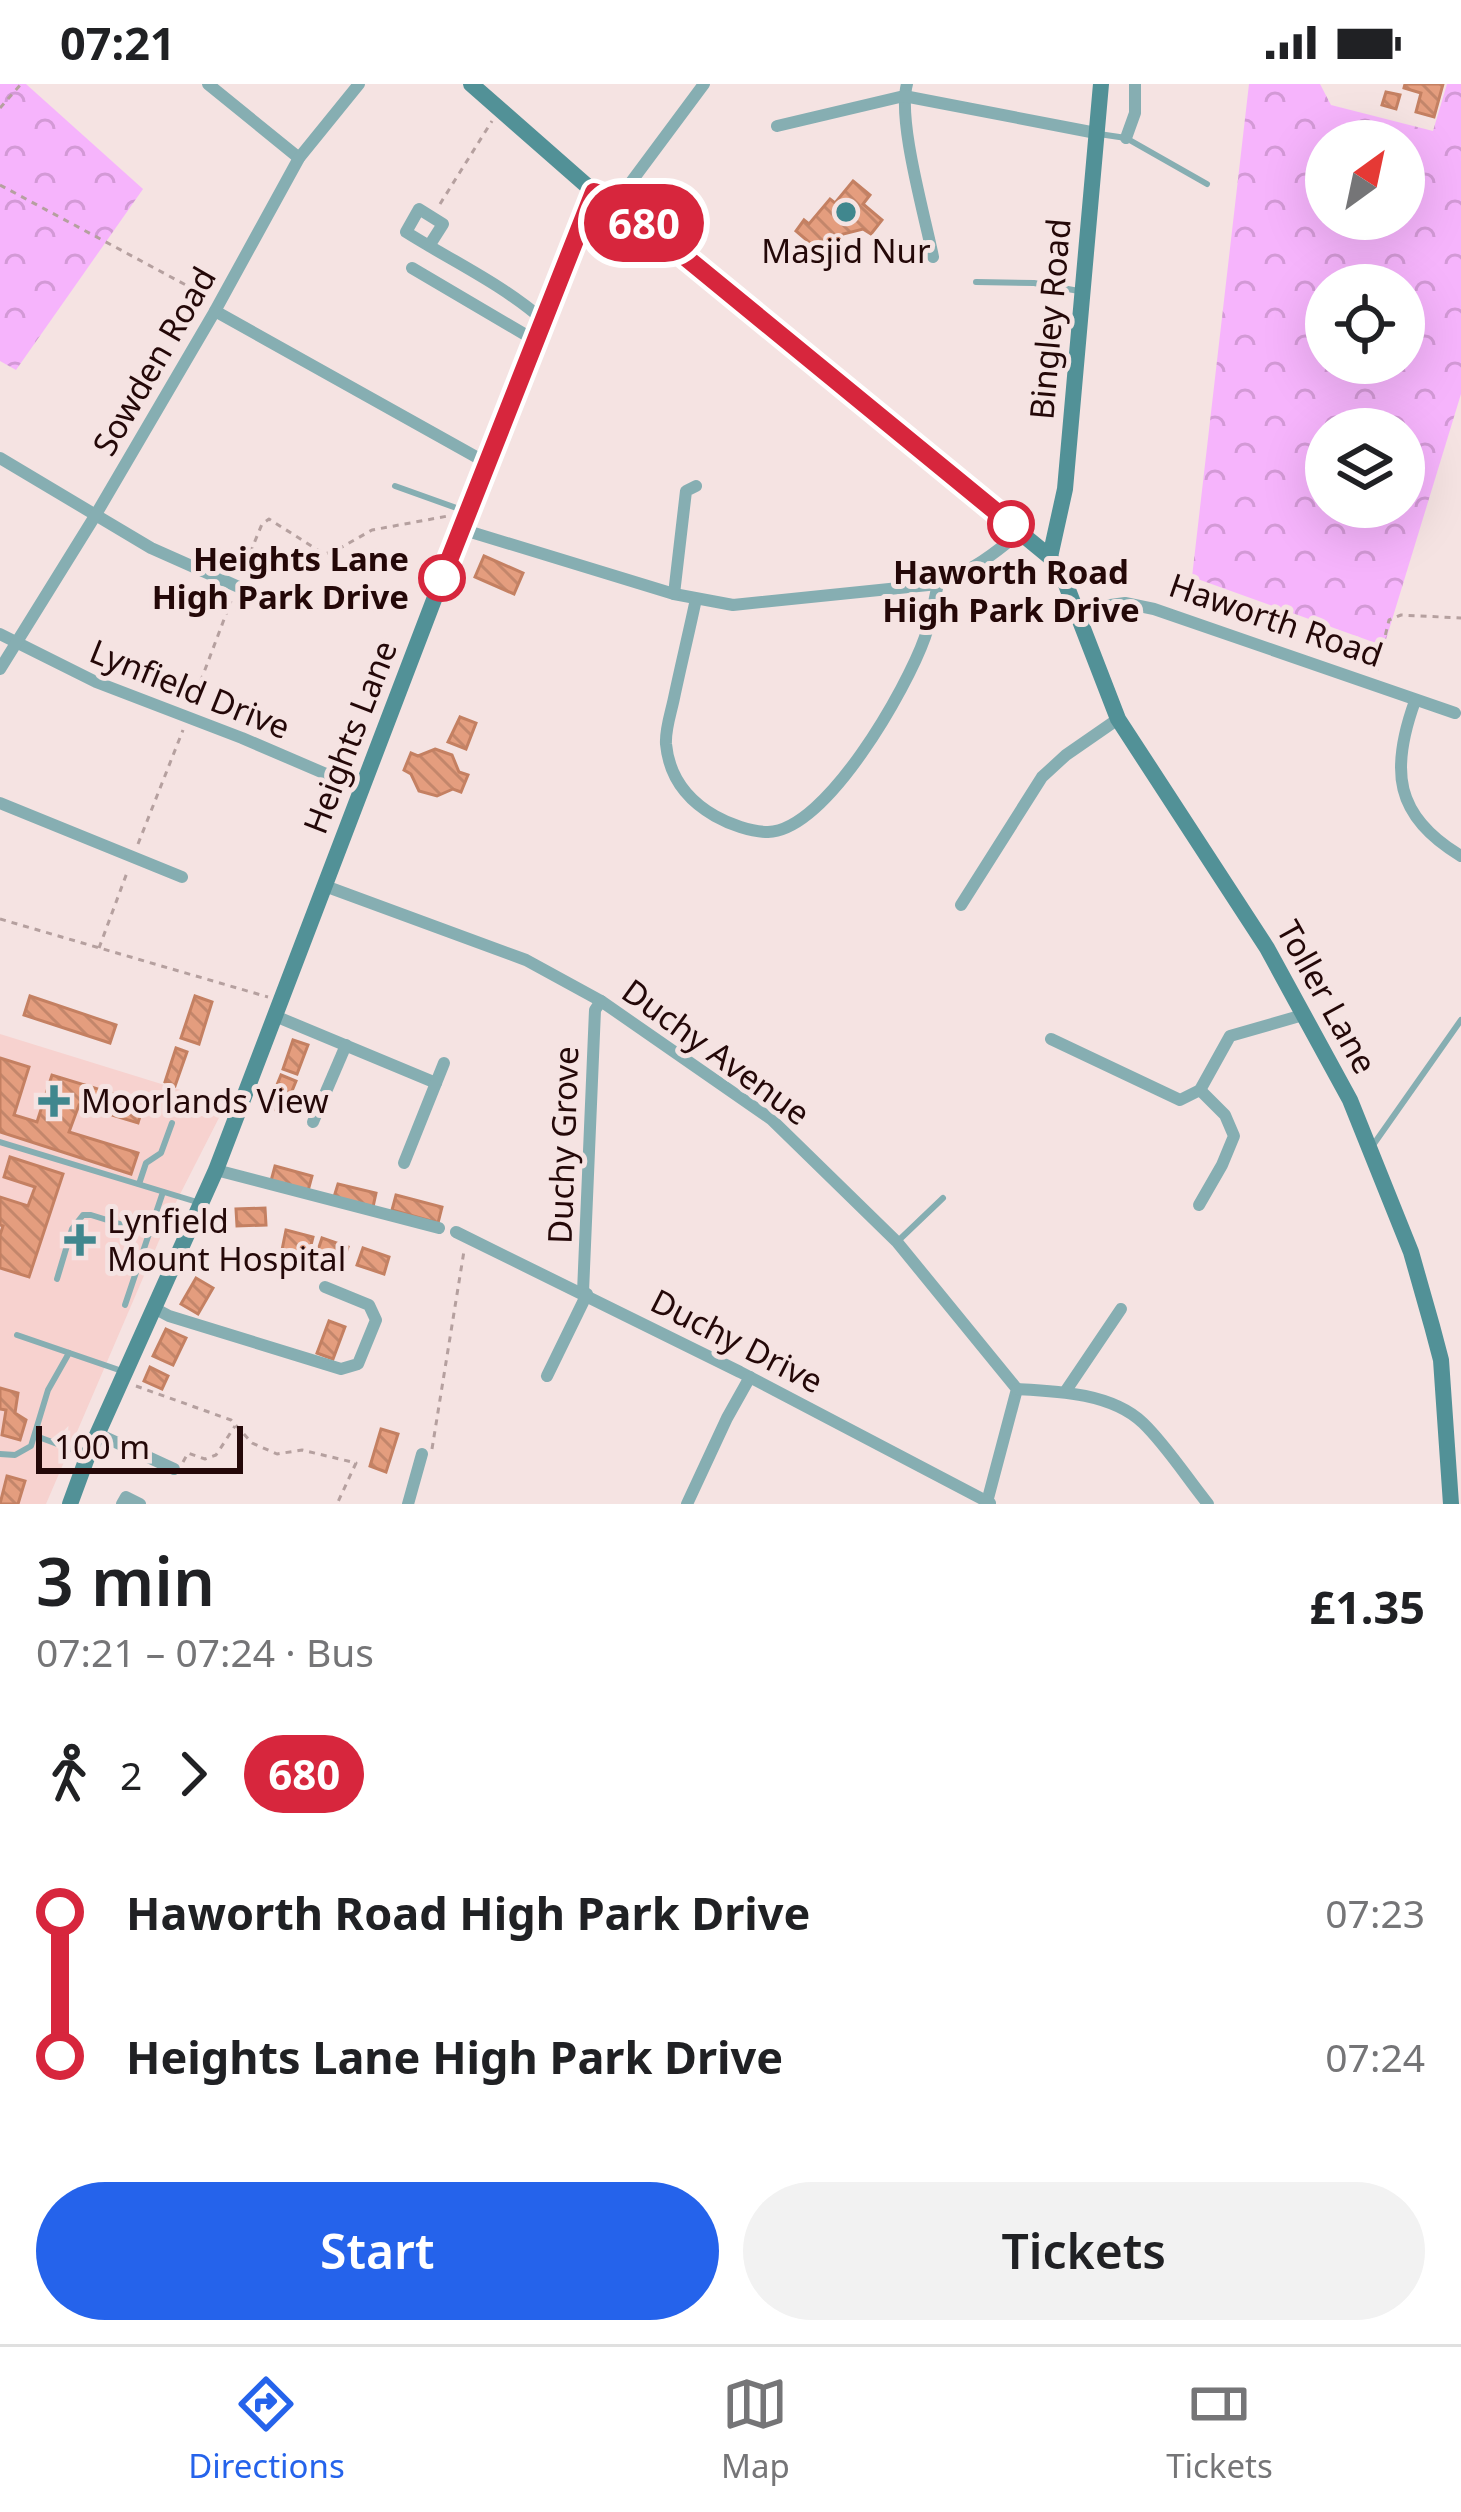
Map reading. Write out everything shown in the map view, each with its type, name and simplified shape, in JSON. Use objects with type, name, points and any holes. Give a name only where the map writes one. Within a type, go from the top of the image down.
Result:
[{"type":"main road","points":[[471,84],[495,97],[594,192],[617,201],[1050,557]]},
{"type":"main road","name":"Bingley Road","points":[[1050,557],[1065,489],[1100,84]]},
{"type":"main road","name":"Heights Lane","points":[[70,1504],[216,1170],[594,192]]},
{"type":"main road","name":"Toller Lane","points":[[1050,557],[1065,582],[1118,719],[1267,948],[1350,1100],[1411,1252],[1453,1391],[1450,1504]]},
{"type":"street","points":[[208,84],[299,158]]},
{"type":"street","name":"Sowden Road","points":[[0,669],[95,517],[299,158],[359,84]]},
{"type":"street","points":[[617,201],[704,84]]},
{"type":"street","points":[[1126,138],[1135,112],[1135,84]]},
{"type":"street","points":[[777,126],[905,90],[1096,133]]},
{"type":"street","points":[[905,90],[906,125],[933,257]]},
{"type":"street","points":[[429,246],[443,224],[419,209],[406,232],[429,246],[517,297],[543,320]]},
{"type":"street","points":[[412,268],[536,341]]},
{"type":"street","points":[[217,307],[487,464]]},
{"type":"street","points":[[0,458],[151,548],[244,588]]},
{"type":"street","points":[[674,594],[686,491],[696,486]]},
{"type":"street","points":[[464,521],[674,594],[734,605],[938,584],[993,556],[1021,531]]},
{"type":"street","points":[[696,599],[665,737],[669,768],[690,800],[717,818],[771,832],[803,817],[841,782],[867,745],[925,636],[938,584]]},
{"type":"street","name":"Haworth Road","points":[[1076,610],[1125,603],[1154,609],[1458,715]]},
{"type":"street","name":"Lynfield Drive","points":[[0,634],[96,682],[361,789]]},
{"type":"street","points":[[1415,701],[1400,755],[1403,795],[1424,829],[1461,856]]},
{"type":"street","points":[[961,905],[1042,777],[1118,719]]},
{"type":"street","points":[[0,803],[182,877]]},
{"type":"street","name":"Duchy Avenue","points":[[325,886],[526,959],[601,1001],[771,1119],[897,1242],[1017,1389]]},
{"type":"street","name":"Duchy Grove","points":[[585,1293],[595,1010],[601,1001]]},
{"type":"street","points":[[278,1008],[346,1045],[436,1083]]},
{"type":"street","points":[[1052,1039],[1180,1100],[1199,1090],[1230,1036],[1304,1015]]},
{"type":"street","points":[[313,1122],[346,1045]]},
{"type":"street","points":[[404,1163],[444,1063]]},
{"type":"street","points":[[1199,1090],[1226,1115],[1234,1136],[1199,1205]]},
{"type":"street","points":[[216,1170],[439,1228]]},
{"type":"street","name":"Duchy Drive","points":[[461,1235],[585,1293],[989,1503]]},
{"type":"street","points":[[154,1308],[341,1370],[358,1364],[376,1319],[369,1305],[325,1287]]},
{"type":"street","points":[[548,1376],[585,1293]]},
{"type":"street","points":[[1065,1392],[1121,1309]]},
{"type":"street","points":[[687,1504],[750,1377]]},
{"type":"street","points":[[989,1503],[1017,1389],[1065,1392],[1113,1405],[1141,1420],[1208,1504]]},
{"type":"street","points":[[98,1434],[174,1469]]},
{"type":"street","points":[[408,1504],[422,1454]]},
{"type":"street","points":[[122,1504],[126,1497],[140,1504]]},
{"type":"lane","points":[[1096,133],[1126,138],[1207,184]]},
{"type":"lane","points":[[976,283],[1034,283],[1082,292]]},
{"type":"lane","points":[[395,486],[464,521]]},
{"type":"lane","points":[[1369,1150],[1461,1020]]},
{"type":"lane","points":[[139,1184],[146,1163],[161,1153],[172,1124]]},
{"type":"lane","points":[[0,1142],[201,1204]]},
{"type":"lane","points":[[125,1305],[163,1192]]},
{"type":"lane","points":[[897,1242],[943,1198]]},
{"type":"lane","points":[[57,1279],[72,1229],[82,1215],[149,1233]]},
{"type":"lane","points":[[17,1335],[123,1377]]},
{"type":"lane","points":[[0,1454],[14,1455],[31,1446],[48,1390],[69,1353]]},
{"type":"lane","points":[[36,1436],[88,1455]]},
{"type":"path","points":[[0,108],[20,84]]},
{"type":"path","points":[[431,217],[495,97]]},
{"type":"path","points":[[0,185],[217,307]]},
{"type":"path","points":[[99,948],[188,717],[244,588],[262,524],[269,519],[324,554],[372,530],[464,521]]},
{"type":"path","points":[[1373,685],[1389,620],[1401,615],[1461,618]]},
{"type":"path","points":[[0,919],[278,1008]]},
{"type":"path","points":[[422,1454],[433,1449],[461,1235]]},
{"type":"path","points":[[123,1377],[231,1420],[252,1443],[277,1454],[302,1450],[356,1463],[337,1504]]},
{"type":"path","points":[[174,1469],[181,1467],[188,1453],[205,1460],[216,1455],[236,1425]]},
{"type":"shaded area","name":"Lynfield Mount Hospital","points":[[0,1034],[226,1104],[173,1208],[46,1504],[0,1504]]},
{"type":"green space","points":[[0,84],[26,84],[143,189],[16,370],[0,361]]},
{"type":"green space","points":[[1249,84],[1320,84],[1331,105],[1390,120],[1305,120],[1305,240],[1425,240],[1425,129],[1433,131],[1447,84],[1461,84],[1461,394],[1425,512],[1425,408],[1305,408],[1305,528],[1420,528],[1384,646],[1192,577]]},
{"type":"building","points":[[1405,84],[1443,84],[1434,117],[1416,112],[1421,93],[1404,88]]},
{"type":"building","points":[[1386,92],[1400,95],[1396,109],[1382,105]]},
{"type":"building","name":"Masjid Nur","points":[[853,181],[870,195],[863,204],[882,220],[871,234],[863,229],[843,234],[824,255],[796,231],[804,220],[809,224],[830,199],[835,203]]},
{"type":"building","points":[[484,556],[523,573],[514,594],[475,577]]},
{"type":"building","points":[[460,717],[476,723],[466,749],[448,742]]},
{"type":"building","points":[[435,749],[452,755],[459,772],[468,775],[461,792],[453,789],[437,796],[419,791],[404,770],[411,753],[418,756]]},
{"type":"building","points":[[30,996],[116,1025],[110,1043],[24,1015]]},
{"type":"building","points":[[195,996],[212,1002],[199,1044],[181,1038]]},
{"type":"building","points":[[293,1040],[308,1045],[297,1074],[283,1069]]},
{"type":"building","points":[[176,1048],[187,1052],[175,1086],[165,1082]]},
{"type":"building","points":[[0,1058],[29,1067],[14,1115],[37,1122],[52,1075],[144,1103],[138,1123],[79,1105],[69,1132],[138,1153],[131,1174],[0,1132]]},
{"type":"building","points":[[281,1075],[296,1081],[283,1113],[268,1107]]},
{"type":"building","points":[[10,1157],[63,1174],[29,1277],[0,1268],[0,1197],[28,1206],[35,1187],[4,1177]]},
{"type":"building","points":[[275,1166],[312,1176],[308,1191],[271,1181]]},
{"type":"building","points":[[338,1184],[376,1193],[373,1207],[334,1197]]},
{"type":"building","points":[[396,1195],[442,1207],[438,1223],[392,1210]]},
{"type":"building","points":[[265,1208],[266,1225],[237,1226],[236,1209]]},
{"type":"building","points":[[286,1230],[313,1237],[308,1257],[282,1250]]},
{"type":"building","points":[[322,1238],[348,1247],[343,1262],[317,1253]]},
{"type":"building","points":[[363,1248],[389,1257],[384,1274],[357,1265]]},
{"type":"building","points":[[196,1278],[213,1288],[198,1314],[181,1304]]},
{"type":"building","points":[[329,1321],[345,1327],[333,1359],[317,1353]]},
{"type":"building","points":[[166,1329],[186,1338],[173,1365],[153,1356]]},
{"type":"building","points":[[150,1367],[168,1376],[162,1389],[144,1381]]},
{"type":"building","points":[[0,1388],[18,1393],[15,1413],[26,1420],[20,1440],[2,1435],[6,1410],[0,1409]]},
{"type":"building","points":[[381,1429],[398,1434],[386,1472],[370,1466]]},
{"type":"building","points":[[7,1476],[25,1481],[18,1504],[0,1504]]},
{"type":"bus line","name":"680","points":[[442,578],[594,192],[617,201],[1011,524]]},
{"type":"place","name":"Masjid Nur","points":[[846,212]]},
{"type":"place","name":"Haworth Road High Park Drive","points":[[1011,524]]},
{"type":"place","name":"Heights Lane High Park Drive","points":[[442,578]]},
{"type":"place","name":"Moorlands View","points":[[54,1101]]},
{"type":"place","name":"Lynfield Mount Hospital","points":[[80,1240]]}]
